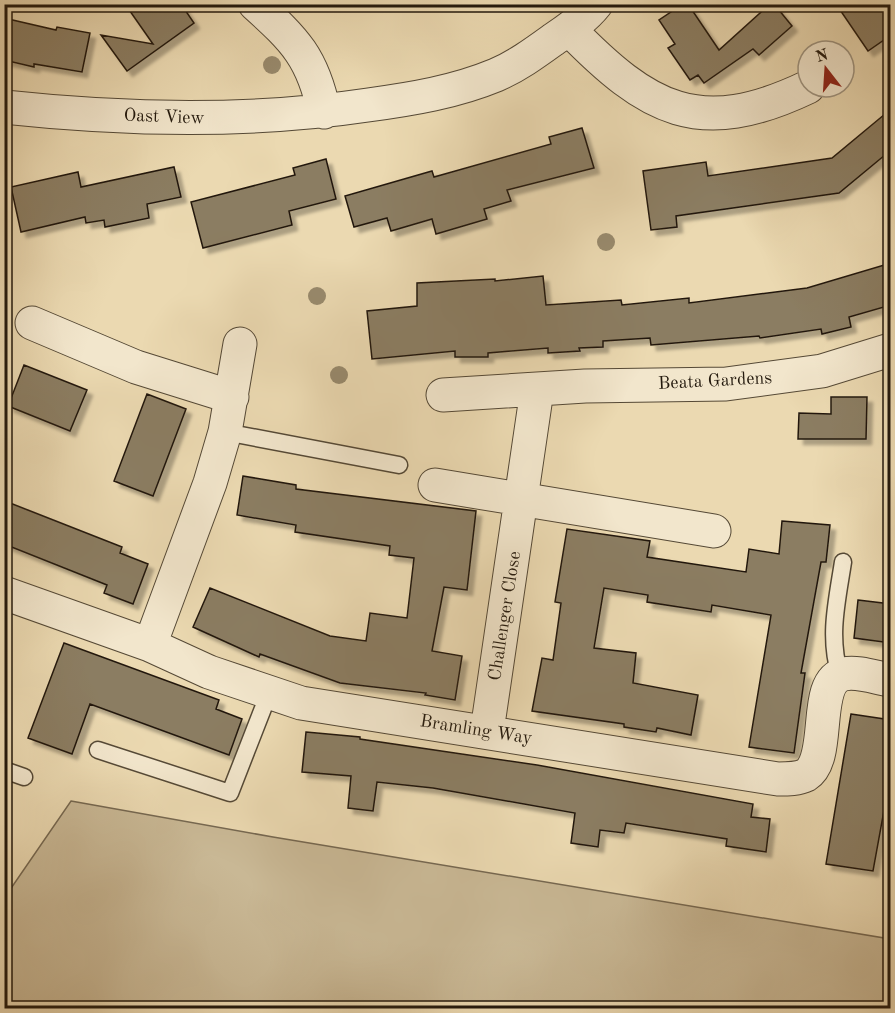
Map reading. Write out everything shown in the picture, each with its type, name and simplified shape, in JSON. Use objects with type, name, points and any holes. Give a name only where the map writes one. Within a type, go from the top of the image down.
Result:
[{"type":"street","points":[[255,4],[280,27],[310,63],[319,85],[324,112]]},
{"type":"street","name":"Oast View","points":[[4,107],[97,115],[219,118],[324,112],[420,98],[456,89],[497,74],[530,57],[569,29],[596,4]]},
{"type":"street","points":[[569,29],[603,64],[636,90],[660,104],[683,111],[712,114],[738,111],[770,104],[796,92]]},
{"type":"street","points":[[32,323],[136,367],[232,396]]},
{"type":"street","points":[[150,645],[210,483],[225,432],[240,344]]},
{"type":"street","name":"Beata Gardens","points":[[443,395],[759,381],[822,371],[891,350]]},
{"type":"street","points":[[522,501],[537,390]]},
{"type":"street","points":[[435,485],[714,531]]},
{"type":"street","name":"Challenger Close","points":[[487,731],[522,501]]},
{"type":"street","name":"Bramling Way","points":[[4,592],[150,645],[209,672],[269,693],[337,709],[747,774],[795,778],[805,775],[815,765],[826,698],[835,679],[840,675]]},
{"type":"street","points":[[840,675],[891,680]]},
{"type":"lane","points":[[225,432],[399,465]]},
{"type":"lane","points":[[840,675],[834,656],[832,633],[843,562]]},
{"type":"lane","points":[[98,750],[230,793],[269,693]]},
{"type":"lane","points":[[4,770],[24,777]]},
{"type":"shaded area","points":[[71,801],[273,837],[890,939],[890,1008],[5,1008],[5,897]]},
{"type":"building","points":[[125,4],[181,4],[194,23],[127,71],[101,35],[153,44]]},
{"type":"building","points":[[683,4],[688,4],[719,50],[770,4],[774,4],[792,26],[759,55],[753,49],[704,83],[698,75],[690,80],[668,48],[675,44],[659,20]]},
{"type":"building","points":[[836,4],[891,4],[891,35],[868,51]]},
{"type":"building","points":[[4,18],[56,30],[57,27],[90,33],[82,72],[34,64],[34,67],[4,60]]},
{"type":"building","points":[[891,109],[891,150],[839,193],[676,216],[677,227],[651,230],[643,171],[706,162],[708,176],[832,158]]},
{"type":"building","points":[[582,128],[594,168],[507,190],[511,201],[484,209],[487,219],[436,234],[432,219],[391,231],[387,218],[354,227],[345,196],[432,171],[434,177],[551,144],[549,137]]},
{"type":"building","points":[[326,159],[336,199],[289,211],[292,225],[203,248],[191,202],[295,175],[293,168]]},
{"type":"building","points":[[174,167],[181,197],[147,204],[149,218],[105,227],[104,220],[86,223],[85,217],[21,232],[11,187],[78,172],[81,187]]},
{"type":"building","points":[[891,263],[891,305],[849,317],[851,327],[822,334],[821,329],[760,338],[759,336],[651,345],[650,338],[603,341],[603,347],[579,348],[580,351],[548,353],[548,348],[488,353],[488,357],[455,357],[455,351],[372,359],[367,311],[417,306],[417,283],[495,279],[495,281],[543,276],[546,305],[621,300],[622,305],[689,298],[689,303],[807,288]]},
{"type":"building","points":[[24,365],[87,390],[70,431],[8,406]]},
{"type":"building","points":[[147,394],[186,409],[153,496],[114,481]]},
{"type":"building","points":[[831,397],[867,397],[866,439],[798,439],[799,413],[831,414]]},
{"type":"building","points":[[243,476],[296,485],[296,489],[476,511],[467,590],[444,587],[432,651],[462,656],[455,700],[425,695],[426,693],[340,683],[260,654],[259,657],[193,627],[210,588],[330,636],[366,641],[370,613],[407,618],[414,558],[389,555],[390,546],[295,532],[296,525],[237,515]]},
{"type":"building","points":[[10,503],[122,547],[120,553],[148,564],[133,604],[104,593],[107,585],[4,544],[4,516]]},
{"type":"building","points":[[782,521],[830,525],[826,562],[821,562],[801,673],[805,673],[794,753],[749,747],[771,615],[712,605],[711,612],[647,602],[648,595],[604,588],[594,648],[636,653],[633,683],[698,695],[691,735],[657,728],[656,732],[624,727],[624,724],[532,711],[542,658],[553,660],[561,603],[555,602],[567,529],[650,541],[647,557],[746,572],[749,549],[779,554]]},
{"type":"building","points":[[858,600],[891,604],[891,643],[854,638]]},
{"type":"building","points":[[64,643],[219,700],[216,709],[242,719],[229,755],[90,704],[72,754],[28,738]]},
{"type":"building","points":[[851,714],[891,720],[891,772],[873,871],[826,864]]},
{"type":"building","points":[[306,732],[360,737],[360,739],[537,765],[753,804],[751,817],[770,819],[766,852],[726,846],[727,839],[626,823],[624,833],[600,830],[598,847],[571,843],[575,813],[433,788],[377,782],[373,811],[348,808],[351,776],[302,772]]}]
